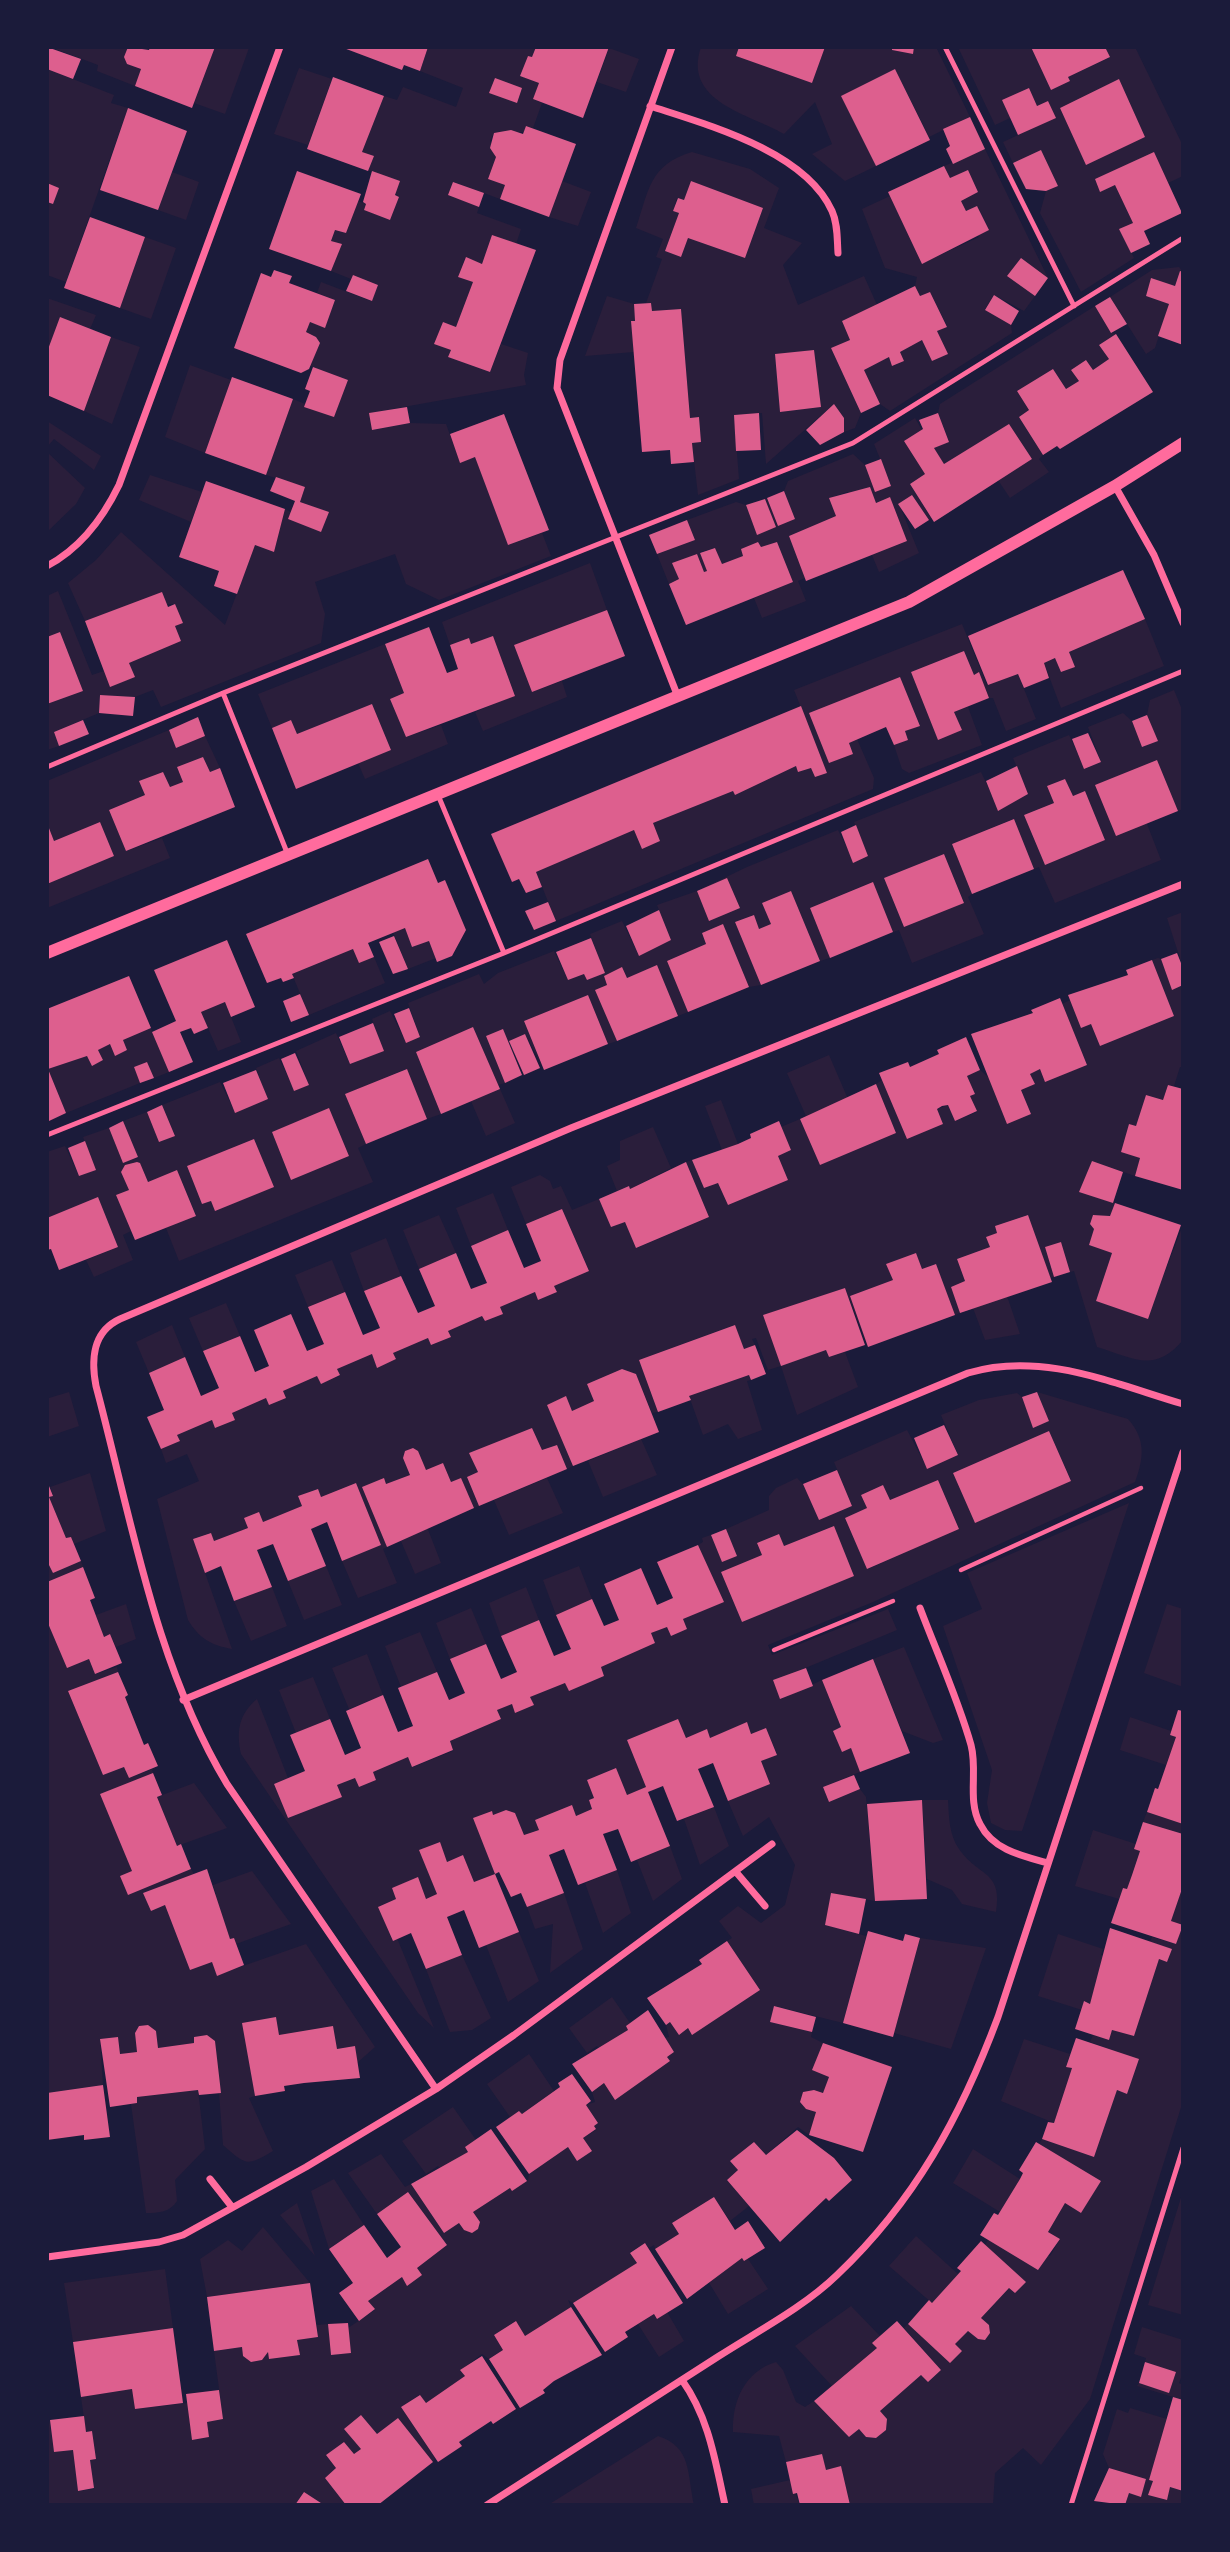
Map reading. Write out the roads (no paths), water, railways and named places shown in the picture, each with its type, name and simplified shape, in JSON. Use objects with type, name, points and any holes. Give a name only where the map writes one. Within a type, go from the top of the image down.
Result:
[{"type":"street","points":[[47,566],[67,554],[99,521],[119,485],[280,47]]},
{"type":"street","points":[[672,47],[557,374],[560,401],[678,697]]},
{"type":"street","points":[[650,106],[719,129],[760,148],[816,185],[832,211],[836,224],[838,253]]},
{"type":"street","points":[[47,953],[909,602],[1115,486],[1183,443]]},
{"type":"street","points":[[1115,486],[1154,555],[1183,623]]},
{"type":"street","points":[[436,2089],[227,1784],[202,1742],[183,1700],[167,1653],[96,1386],[91,1360],[97,1340],[111,1323],[570,1128],[1183,884]]},
{"type":"street","points":[[183,1700],[985,1368],[1024,1363],[1054,1367],[1183,1404]]},
{"type":"street","points":[[487,2505],[682,2380],[835,2277],[878,2232],[936,2155],[974,2082],[1183,1452]]},
{"type":"street","points":[[920,1608],[971,1744],[976,1769],[973,1805],[980,1825],[1008,1852],[1048,1863]]},
{"type":"street","points":[[47,2257],[159,2242],[183,2235],[436,2089],[772,1844]]},
{"type":"street","points":[[736,1872],[765,1906]]},
{"type":"street","points":[[210,2179],[232,2207]]},
{"type":"street","points":[[682,2380],[701,2409],[708,2427],[725,2505]]},
{"type":"lane","points":[[945,47],[1074,306]]},
{"type":"lane","points":[[47,767],[223,693],[615,540],[853,443],[1183,238]]},
{"type":"lane","points":[[47,1135],[504,953],[1183,671]]},
{"type":"lane","points":[[223,693],[288,855]]},
{"type":"lane","points":[[438,795],[504,953]]},
{"type":"lane","points":[[1071,2505],[1183,2148]]}]
